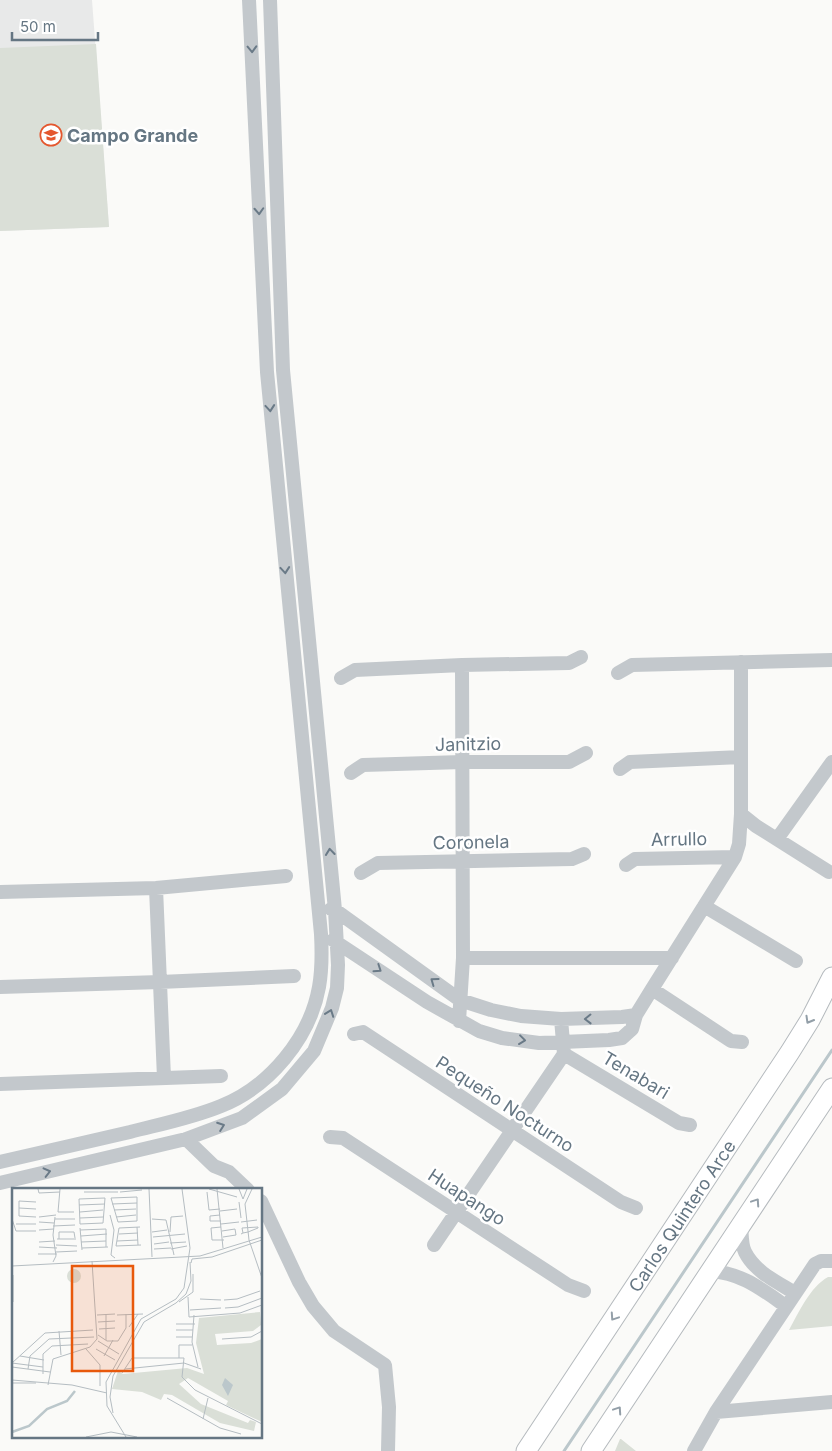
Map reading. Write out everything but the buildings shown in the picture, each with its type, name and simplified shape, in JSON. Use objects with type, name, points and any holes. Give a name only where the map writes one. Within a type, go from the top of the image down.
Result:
[{"type":"main road","name":"Carlos Quintero Arce","points":[[526,1451],[790,1052],[810,1020],[832,977]]},
{"type":"main road","points":[[591,1451],[832,1088]]},
{"type":"street","points":[[0,1162],[177,1121],[222,1106],[250,1092],[272,1074],[291,1051],[306,1025],[319,989],[322,957],[321,934],[267,372],[249,0]]},
{"type":"street","points":[[0,1183],[186,1138],[242,1118],[282,1089],[314,1051],[332,1008],[337,988],[338,942],[336,910],[283,370],[270,0]]},
{"type":"street","points":[[256,166],[276,165]]},
{"type":"street","points":[[267,372],[283,370]]},
{"type":"street","points":[[287,592],[304,590]]},
{"type":"street","points":[[341,678],[355,670],[569,663],[581,657]]},
{"type":"street","points":[[618,672],[632,665],[832,660]]},
{"type":"street","points":[[321,934],[338,942],[427,1002],[479,1031],[502,1038],[563,1048],[622,1038],[632,1029],[636,1015],[736,857],[742,814],[741,662]]},
{"type":"street","points":[[459,1021],[463,958],[462,665]]},
{"type":"street","name":"Janitzio","points":[[351,773],[362,765],[462,762],[569,762],[586,753]]},
{"type":"street","points":[[620,769],[630,762],[741,758]]},
{"type":"street","points":[[776,839],[832,762]]},
{"type":"street","points":[[742,814],[776,839],[829,872]]},
{"type":"street","name":"Coronela","points":[[360,873],[378,864],[572,859],[584,854]]},
{"type":"street","name":"Arrullo","points":[[626,865],[635,858],[736,857]]},
{"type":"street","points":[[0,892],[156,888],[286,876]]},
{"type":"street","points":[[156,888],[164,1078]]},
{"type":"street","points":[[318,906],[336,910],[460,1000],[491,1010],[521,1016],[561,1019],[636,1015]]},
{"type":"street","points":[[704,906],[796,961]]},
{"type":"street","points":[[463,958],[672,958]]},
{"type":"street","points":[[0,987],[294,976]]},
{"type":"street","points":[[652,989],[731,1041],[742,1042]]},
{"type":"street","points":[[434,1244],[512,1131],[563,1048],[561,1019]]},
{"type":"street","name":"Pequeño Nocturno","points":[[354,1034],[363,1032],[621,1202],[636,1208]]},
{"type":"street","name":"Tenabari","points":[[563,1048],[679,1123],[690,1125]]},
{"type":"street","points":[[0,1084],[221,1076]]},
{"type":"street","name":"Huapango","points":[[330,1137],[343,1138],[568,1285],[584,1291]]},
{"type":"street","points":[[186,1138],[214,1166],[229,1172],[246,1188]]},
{"type":"street","points":[[262,1203],[299,1282],[313,1306],[334,1330],[385,1365],[389,1407],[388,1451]]},
{"type":"street","points":[[741,1224],[742,1242],[745,1252],[763,1273],[795,1293]]},
{"type":"street","points":[[694,1451],[716,1412],[795,1293],[817,1263],[832,1262]]},
{"type":"street","points":[[710,1270],[732,1273],[755,1285],[786,1306]]},
{"type":"street","points":[[755,1285],[763,1273]]},
{"type":"street","points":[[716,1412],[832,1402]]},
{"type":"shaded area","name":"Campo Grande","points":[[0,0],[92,0],[109,227],[0,231]]},
{"type":"shaded area","name":"Campo Grande","points":[[96,44],[109,227],[0,231],[0,48]]},
{"type":"shaded area","points":[[828,1277],[832,1277],[832,1326],[789,1330],[810,1293]]},
{"type":"shaded area","points":[[621,1439],[636,1451],[615,1451]]},
{"type":"waterway","points":[[564,1451],[832,1050]]},
{"type":"place","name":"Campo Grande","points":[[51,135]]}]
